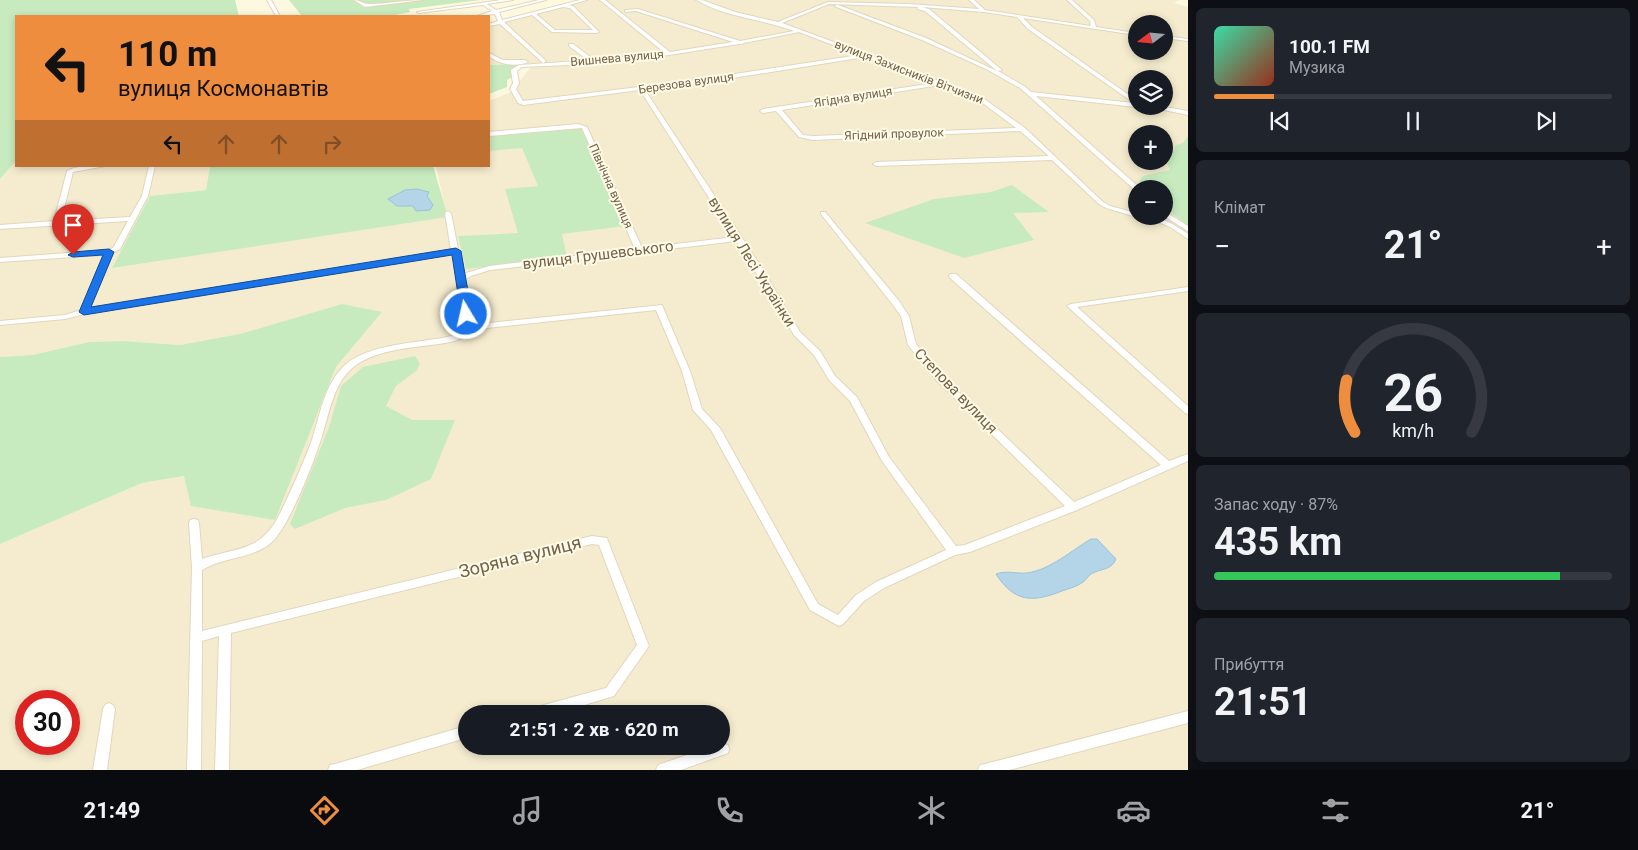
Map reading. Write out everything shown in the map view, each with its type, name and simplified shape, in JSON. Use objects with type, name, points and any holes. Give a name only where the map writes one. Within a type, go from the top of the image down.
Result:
[{"type":"street","points":[[269,0],[277,15]]},
{"type":"street","points":[[356,0],[365,6],[421,0]]},
{"type":"street","points":[[419,12],[511,0]]},
{"type":"street","points":[[485,15],[544,0]]},
{"type":"street","points":[[490,25],[585,0]]},
{"type":"street","points":[[602,0],[669,53]]},
{"type":"street","name":"вулиця Захисників Вітчизни","points":[[698,0],[734,12],[778,23],[978,96],[1023,129],[1101,203],[1128,213]]},
{"type":"street","points":[[971,0],[984,11]]},
{"type":"street","points":[[1069,0],[1092,21],[1094,28]]},
{"type":"street","points":[[778,23],[825,2],[910,5],[984,11],[1128,33]]},
{"type":"street","points":[[825,2],[924,40],[1007,79],[1031,94],[1128,180]]},
{"type":"street","points":[[484,4],[497,13],[501,22],[543,61]]},
{"type":"street","points":[[910,5],[927,10],[1007,79]]},
{"type":"street","points":[[533,14],[554,31],[597,32],[571,8],[564,6]]},
{"type":"street","name":"Вишнева вулиця","points":[[627,11],[636,10],[743,43]]},
{"type":"street","points":[[1017,15],[1030,28],[1128,97]]},
{"type":"street","name":"Вишнева вулиця","points":[[513,89],[516,83],[514,70],[521,66],[669,53],[743,43],[801,31]]},
{"type":"street","points":[[1173,38],[1188,40]]},
{"type":"street","points":[[571,46],[590,59]]},
{"type":"street","points":[[490,55],[496,61],[503,63],[669,53]]},
{"type":"street","name":"Березова вулиця","points":[[513,89],[521,103],[642,90],[866,55]]},
{"type":"street","name":"Ягідна вулиця","points":[[763,111],[942,83]]},
{"type":"street","name":"вулиця Лесі Українки","points":[[642,90],[737,239],[758,268],[797,334],[817,353],[832,378],[854,398],[885,459],[953,551]]},
{"type":"street","points":[[1031,94],[1128,102]]},
{"type":"street","name":"Ягідний провулок","points":[[778,109],[801,136],[813,138],[1023,129]]},
{"type":"street","points":[[1173,110],[1188,113]]},
{"type":"street","name":"Північна вулиця","points":[[490,134],[584,127],[640,250]]},
{"type":"street","points":[[876,164],[1053,158]]},
{"type":"street","points":[[57,223],[70,171],[96,167]]},
{"type":"street","points":[[0,260],[109,252],[116,249],[145,196],[152,167]]},
{"type":"street","points":[[197,568],[207,560],[260,544],[275,530],[313,448],[336,383],[350,366],[369,355],[452,339],[464,334],[468,328],[448,213]]},
{"type":"street","name":"Степова вулиця","points":[[823,213],[905,316],[912,345],[939,378],[1074,507]]},
{"type":"street","points":[[0,227],[132,219]]},
{"type":"street","points":[[1173,220],[1188,229]]},
{"type":"street","points":[[1170,225],[1188,237]]},
{"type":"street","name":"вулиця Грушевського","points":[[461,279],[468,274],[490,268],[737,239]]},
{"type":"street","points":[[0,323],[65,317],[84,312],[456,251]]},
{"type":"street","points":[[84,312],[109,252]]},
{"type":"street","points":[[953,276],[1024,341],[1093,398],[1168,466]]},
{"type":"street","points":[[1188,289],[1071,306],[1188,411]]},
{"type":"street","points":[[468,328],[659,307],[686,371],[698,410],[715,428],[814,607],[839,620],[860,598],[880,585],[953,551],[966,549],[1074,507],[1188,457]]},
{"type":"street","points":[[194,523],[197,568],[194,770]]},
{"type":"street","name":"Зоряна вулиця","points":[[196,637],[592,540],[603,541],[643,646],[610,692],[564,705]]},
{"type":"street","points":[[222,770],[224,630]]},
{"type":"street","points":[[100,770],[109,709]]},
{"type":"street","points":[[985,770],[1188,717]]},
{"type":"street","points":[[335,770],[458,734]]},
{"type":"street","points":[[663,770],[708,755]]},
{"type":"shaded area","points":[[583,0],[1179,0],[1174,3],[1188,7],[1188,770],[0,770],[0,544],[142,483],[184,476],[275,520],[336,367],[382,312],[180,345],[124,341],[89,342],[32,355],[0,357],[0,179],[15,162],[15,167],[210,167],[206,190],[150,196],[113,267],[447,217],[436,167],[490,167],[490,101],[511,92],[534,63],[490,65],[490,23]],"holes":[[[553,138],[561,234],[567,257],[530,232]]]},
{"type":"green space","points":[[0,0],[235,0],[239,15],[15,15],[15,162],[0,179]]},
{"type":"green space","points":[[289,0],[480,0],[409,9],[410,12],[395,15],[301,15]]},
{"type":"green space","points":[[518,64],[516,75],[507,80],[507,87],[490,94],[490,65]]},
{"type":"green space","points":[[583,129],[625,226],[562,234],[567,257],[466,269],[458,236],[518,233],[505,189],[538,186],[522,148],[490,151],[490,136]]},
{"type":"green space","points":[[1188,136],[1188,225],[1173,214],[1173,180],[1140,180],[1143,176],[1173,170],[1173,151],[1176,145],[1183,143]]},
{"type":"green space","points":[[210,167],[433,167],[448,217],[112,268],[150,196],[206,190]]},
{"type":"green space","points":[[1012,185],[1049,212],[1013,213],[1034,240],[964,258],[865,223],[934,199],[991,192]]},
{"type":"green space","points":[[342,304],[382,312],[336,367],[275,520],[191,506],[184,476],[142,483],[0,544],[0,357],[32,355],[89,342],[124,341],[180,345],[240,334]]},
{"type":"green space","points":[[415,356],[420,364],[416,371],[396,386],[386,406],[412,420],[455,420],[431,479],[386,500],[345,508],[295,529],[290,524],[329,427],[341,386],[363,367]]},
{"type":"water","points":[[417,189],[429,192],[427,196],[433,205],[430,210],[416,211],[413,206],[397,206],[388,199],[405,190]]},
{"type":"water","points":[[1091,539],[1097,539],[1116,559],[1111,566],[1091,574],[1082,583],[1071,588],[1042,597],[1024,598],[1010,590],[996,574],[1036,571],[1052,564]]},
{"type":"route","points":[[73,255],[109,252],[84,312],[456,251],[466,314]]}]
